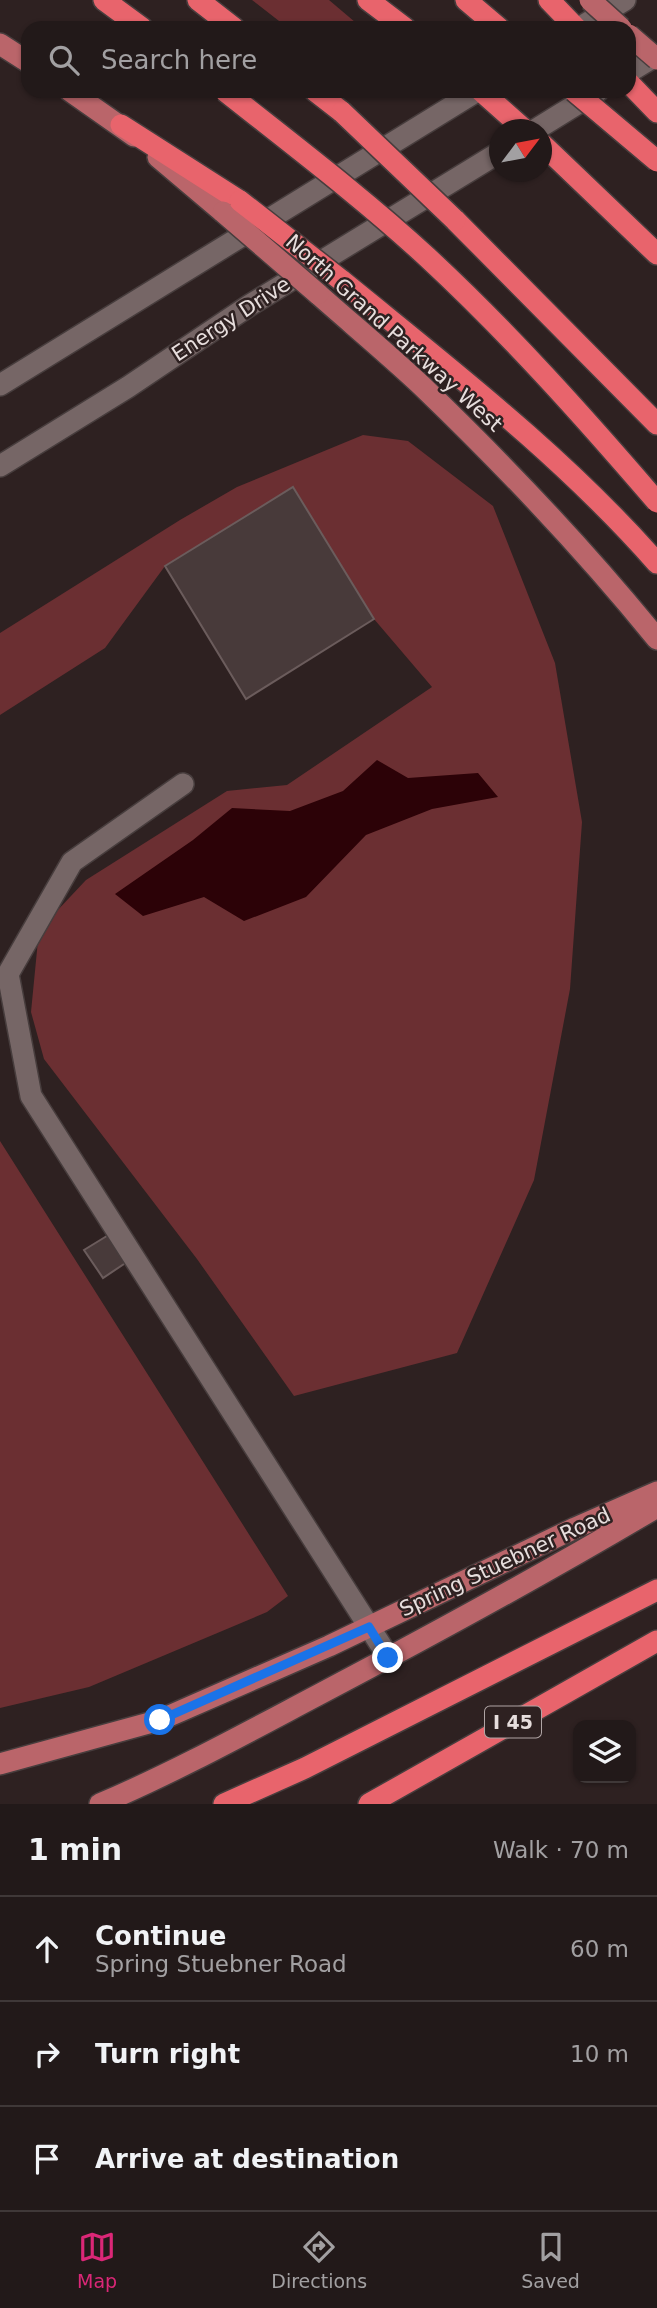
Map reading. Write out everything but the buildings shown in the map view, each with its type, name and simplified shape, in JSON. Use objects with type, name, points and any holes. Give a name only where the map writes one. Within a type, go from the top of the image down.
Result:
[{"type":"highway","points":[[104,0],[132,21]]},
{"type":"highway","points":[[198,0],[225,21]]},
{"type":"highway","points":[[368,0],[396,21]]},
{"type":"highway","points":[[466,0],[491,21]]},
{"type":"highway","points":[[549,0],[571,21]]},
{"type":"highway","points":[[636,90],[651,105]]},
{"type":"highway","points":[[234,98],[395,228],[452,280],[556,387],[657,502]]},
{"type":"highway","points":[[324,98],[342,112],[454,220],[657,424]]},
{"type":"highway","points":[[487,98],[512,119]]},
{"type":"highway","points":[[582,98],[657,161]]},
{"type":"highway","points":[[121,125],[231,207],[341,280],[554,456],[657,563]]},
{"type":"highway","points":[[552,151],[657,254]]},
{"type":"highway","points":[[224,1804],[305,1768],[657,1590]]},
{"type":"highway","name":"I 45","points":[[369,1804],[657,1641]]},
{"type":"main road","points":[[590,0],[613,21]]},
{"type":"main road","points":[[636,40],[657,57]]},
{"type":"main road","points":[[0,44],[21,58]]},
{"type":"main road","points":[[80,98],[121,125]]},
{"type":"main road","name":"North Grand Parkway West","points":[[231,207],[318,294],[420,385],[518,482],[657,639]]},
{"type":"main road","name":"Spring Stuebner Road","points":[[0,1764],[160,1720],[369,1627],[575,1528],[657,1492]]},
{"type":"main road","points":[[100,1804],[158,1779],[388,1658],[589,1548],[657,1507]]},
{"type":"street","points":[[590,21],[625,0]]},
{"type":"street","points":[[636,68],[657,57]]},
{"type":"street","points":[[0,385],[468,98]]},
{"type":"street","points":[[552,131],[590,98]]},
{"type":"street","name":"Energy Drive","points":[[0,466],[128,387],[250,305],[489,158]]},
{"type":"street","points":[[183,783],[72,862],[8,974],[31,1096],[388,1658]]},
{"type":"shaded area","points":[[252,0],[329,0],[354,21],[279,21]]},
{"type":"shaded area","points":[[363,435],[408,441],[493,506],[555,663],[582,822],[570,989],[534,1180],[457,1353],[294,1396],[197,1259],[44,1059],[31,1012],[39,930],[86,880],[227,791],[287,785],[432,687],[374,619],[292,488],[165,566],[105,648],[0,715],[0,633],[237,487]]},
{"type":"shaded area","points":[[377,760],[408,778],[478,773],[498,797],[432,809],[366,835],[306,897],[244,921],[204,897],[143,916],[115,894],[193,840],[232,808],[290,811],[343,791]]},
{"type":"shaded area","points":[[0,1141],[288,1596],[267,1612],[89,1687],[0,1708]]},
{"type":"route","points":[[160,1720],[369,1627],[388,1658]]}]
